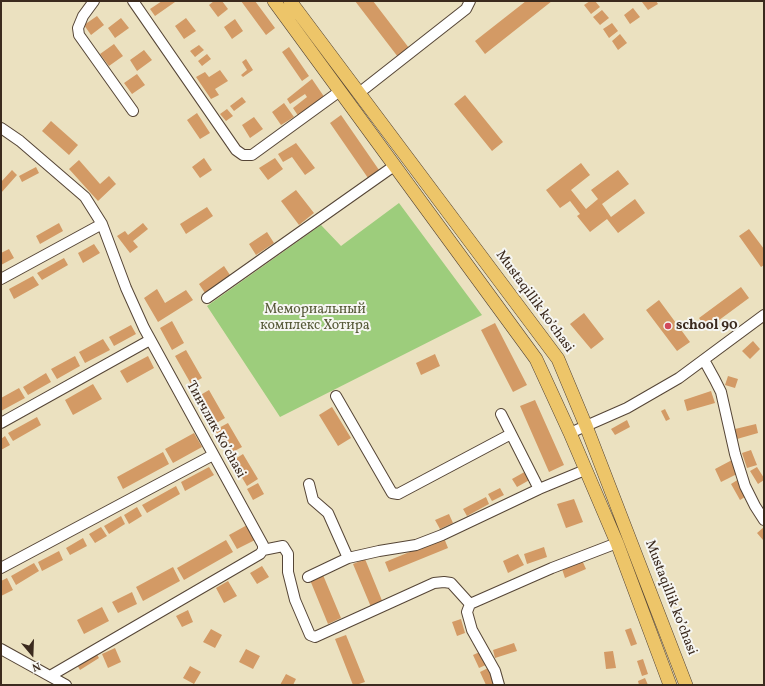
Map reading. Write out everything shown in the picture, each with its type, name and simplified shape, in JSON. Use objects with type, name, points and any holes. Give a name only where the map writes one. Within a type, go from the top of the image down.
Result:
[{"type":"main road","points":[[274,1],[536,359],[570,433],[617,543],[670,685]]},
{"type":"main road","name":"Mustaqillik ko’chasi","points":[[290,1],[558,359],[586,426],[686,685]]},
{"type":"street","points":[[94,1],[82,16],[78,28],[79,35],[133,111]]},
{"type":"street","points":[[133,1],[236,150],[243,155],[252,155],[340,91]]},
{"type":"street","points":[[359,93],[466,9],[470,1]]},
{"type":"street","name":"Тинчлик Ko’chasi","points":[[1,128],[20,141],[85,197],[102,224],[126,288],[144,328],[263,545],[263,550]]},
{"type":"street","points":[[207,298],[394,166]]},
{"type":"street","points":[[1,279],[102,224]]},
{"type":"street","points":[[570,433],[627,408],[679,378],[764,315]]},
{"type":"street","points":[[1,423],[150,340]]},
{"type":"street","points":[[704,360],[721,392],[744,486],[764,520]]},
{"type":"street","points":[[336,396],[392,493],[398,494],[511,434]]},
{"type":"street","points":[[501,414],[538,489]]},
{"type":"street","points":[[1,568],[213,455]]},
{"type":"street","points":[[308,577],[348,558],[378,551],[416,545],[442,535],[538,489],[585,470]]},
{"type":"street","points":[[309,484],[313,500],[328,513],[348,558]]},
{"type":"street","points":[[500,685],[495,671],[472,630],[467,612],[470,604],[552,568],[617,543]]},
{"type":"street","points":[[50,676],[260,554],[263,550],[283,546],[288,554],[288,572],[295,600],[310,635],[315,637],[434,583],[451,583],[470,604]]},
{"type":"street","points":[[1,649],[66,685]]},
{"type":"green space","name":"Мемориальный комплекс Хотира","points":[[399,203],[482,315],[280,417],[207,306],[321,225],[341,246]]},
{"type":"building","points":[[162,1],[175,2],[155,16],[150,9]]},
{"type":"building","points":[[214,1],[222,1],[228,9],[218,17],[209,5]]},
{"type":"building","points":[[241,1],[255,1],[275,28],[266,35]]},
{"type":"building","points":[[355,1],[373,1],[409,48],[398,57]]},
{"type":"building","points":[[526,1],[552,1],[485,54],[475,41]]},
{"type":"building","points":[[590,1],[595,1],[600,7],[591,14],[584,5]]},
{"type":"building","points":[[656,1],[658,4],[648,10],[642,2]]},
{"type":"building","points":[[633,8],[640,17],[630,24],[624,15]]},
{"type":"building","points":[[602,10],[609,18],[600,25],[593,17]]},
{"type":"building","points":[[97,16],[104,25],[91,35],[84,25]]},
{"type":"building","points":[[121,18],[129,28],[115,38],[108,28]]},
{"type":"building","points":[[186,18],[196,31],[184,39],[175,26]]},
{"type":"building","points":[[235,19],[243,31],[232,39],[224,27]]},
{"type":"building","points":[[612,23],[618,31],[609,38],[603,29]]},
{"type":"building","points":[[620,34],[627,43],[618,50],[612,41]]},
{"type":"building","points":[[114,44],[123,56],[109,66],[100,54]]},
{"type":"building","points":[[199,45],[204,50],[195,57],[190,51]]},
{"type":"building","points":[[289,47],[309,76],[302,81],[282,52]]},
{"type":"building","points":[[144,50],[152,60],[137,71],[130,60]]},
{"type":"building","points":[[207,54],[211,59],[202,66],[198,61]]},
{"type":"building","points":[[246,59],[253,70],[243,77],[241,75],[247,70],[242,62]]},
{"type":"building","points":[[220,70],[228,81],[215,89],[219,95],[211,99],[196,77],[205,72],[209,77]]},
{"type":"building","points":[[137,74],[145,85],[132,94],[124,83]]},
{"type":"building","points":[[312,79],[325,98],[299,117],[293,108],[307,97],[305,94],[290,104],[287,99]]},
{"type":"building","points":[[465,95],[503,142],[492,151],[454,104]]},
{"type":"building","points":[[242,97],[246,102],[234,111],[230,106]]},
{"type":"building","points":[[284,103],[294,117],[281,125],[272,112]]},
{"type":"building","points":[[227,109],[233,116],[226,121],[220,114]]},
{"type":"building","points":[[197,113],[210,133],[200,139],[187,120]]},
{"type":"building","points":[[341,115],[379,170],[368,178],[330,123]]},
{"type":"building","points":[[254,117],[263,129],[250,138],[242,125]]},
{"type":"building","points":[[51,121],[78,145],[69,155],[42,131]]},
{"type":"building","points":[[296,143],[315,168],[305,175],[292,157],[283,162],[278,154]]},
{"type":"building","points":[[204,158],[212,170],[200,178],[192,167]]},
{"type":"building","points":[[275,158],[283,169],[268,180],[259,168]]},
{"type":"building","points":[[79,160],[100,184],[109,176],[116,184],[98,201],[69,169]]},
{"type":"building","points":[[581,163],[590,175],[571,190],[586,209],[598,199],[591,190],[618,170],[629,184],[602,204],[611,217],[635,199],[645,213],[618,233],[607,219],[590,232],[577,216],[580,214],[570,201],[560,208],[546,190]]},
{"type":"building","points":[[36,167],[39,173],[22,182],[19,176]]},
{"type":"building","points":[[12,170],[17,175],[1,193],[1,182]]},
{"type":"building","points":[[296,190],[314,213],[299,225],[281,201]]},
{"type":"building","points":[[207,207],[213,216],[186,234],[180,224]]},
{"type":"building","points":[[59,223],[63,231],[40,244],[36,236]]},
{"type":"building","points":[[143,223],[148,229],[133,241],[138,247],[130,253],[117,236],[125,231],[128,235]]},
{"type":"building","points":[[749,229],[764,249],[764,265],[761,267],[739,236]]},
{"type":"building","points":[[267,232],[274,243],[256,255],[249,244]]},
{"type":"building","points":[[94,244],[100,253],[83,263],[78,253]]},
{"type":"building","points":[[9,249],[14,258],[1,265],[1,253]]},
{"type":"building","points":[[64,258],[68,265],[42,280],[37,273]]},
{"type":"building","points":[[224,266],[230,275],[205,293],[199,284]]},
{"type":"building","points":[[33,276],[39,285],[14,299],[9,289]]},
{"type":"building","name":"school 90","points":[[741,287],[749,298],[707,329],[699,318]]},
{"type":"building","points":[[157,289],[165,303],[186,290],[193,300],[158,322],[144,298]]},
{"type":"building","name":"school 90","points":[[659,300],[690,342],[677,351],[646,310]]},
{"type":"building","points":[[584,313],[604,339],[591,349],[570,324]]},
{"type":"building","points":[[172,321],[184,343],[172,350],[160,328]]},
{"type":"building","points":[[495,323],[527,385],[513,392],[481,330]]},
{"type":"building","points":[[131,325],[136,334],[114,346],[109,337]]},
{"type":"building","points":[[103,339],[110,350],[85,363],[79,352]]},
{"type":"building","points":[[753,341],[760,349],[750,359],[742,351]]},
{"type":"building","points":[[186,350],[202,378],[191,384],[175,356]]},
{"type":"building","points":[[435,354],[440,366],[421,375],[416,363]]},
{"type":"building","points":[[75,356],[80,366],[57,379],[51,369]]},
{"type":"building","points":[[148,356],[154,368],[127,383],[120,371]]},
{"type":"building","points":[[46,373],[51,382],[28,395],[23,387]]},
{"type":"building","points":[[728,376],[738,379],[735,388],[725,385]]},
{"type":"building","points":[[93,384],[102,399],[73,415],[65,400]]},
{"type":"building","points":[[19,388],[25,398],[1,411],[1,398]]},
{"type":"building","points":[[209,390],[225,418],[213,425],[197,397]]},
{"type":"building","points":[[711,391],[715,403],[687,411],[684,400]]},
{"type":"building","points":[[535,400],[564,465],[549,472],[520,406]]},
{"type":"building","points":[[332,407],[351,438],[338,446],[319,415]]},
{"type":"building","points":[[665,409],[670,419],[666,421],[661,411]]},
{"type":"building","points":[[37,417],[41,425],[13,441],[8,433]]},
{"type":"building","points":[[627,420],[630,427],[615,435],[611,429]]},
{"type":"building","points":[[228,423],[242,447],[229,454],[215,430]]},
{"type":"building","points":[[756,424],[758,433],[737,439],[735,429]]},
{"type":"building","points":[[194,433],[202,447],[173,463],[165,449]]},
{"type":"building","points":[[5,436],[10,445],[1,450],[1,439]]},
{"type":"building","points":[[751,450],[757,465],[747,468],[742,453]]},
{"type":"building","points":[[163,452],[169,464],[123,489],[117,477]]},
{"type":"building","points":[[243,454],[258,479],[247,486],[232,461]]},
{"type":"building","points":[[732,460],[739,473],[721,482],[715,469]]},
{"type":"building","points":[[209,467],[214,475],[185,491],[181,482]]},
{"type":"building","points":[[757,467],[764,478],[764,480],[758,484],[750,471]]},
{"type":"building","points":[[528,470],[533,478],[517,487],[512,479]]},
{"type":"building","points":[[739,479],[748,495],[740,500],[731,484]]},
{"type":"building","points":[[258,483],[264,494],[253,500],[247,489]]},
{"type":"building","points":[[176,486],[180,494],[147,513],[142,505]]},
{"type":"building","points":[[500,488],[504,495],[492,501],[488,494]]},
{"type":"building","points":[[486,497],[489,504],[467,516],[463,509]]},
{"type":"building","points":[[574,499],[583,522],[566,528],[557,504]]},
{"type":"building","points":[[137,507],[142,516],[129,524],[124,515]]},
{"type":"building","points":[[449,514],[453,523],[440,529],[435,520]]},
{"type":"building","points":[[121,516],[125,524],[109,534],[104,526]]},
{"type":"building","points":[[249,524],[257,539],[237,549],[229,535]]},
{"type":"building","points":[[101,527],[107,536],[95,543],[89,534]]},
{"type":"building","points":[[764,527],[764,539],[763,540],[757,533]]},
{"type":"building","points":[[83,538],[87,546],[70,555],[66,548]]},
{"type":"building","points":[[444,538],[448,548],[389,572],[385,562]]},
{"type":"building","points":[[226,540],[233,552],[184,580],[177,568]]},
{"type":"building","points":[[544,547],[547,557],[527,564],[524,554]]},
{"type":"building","points":[[59,551],[63,560],[42,571],[38,562]]},
{"type":"building","points":[[518,554],[524,565],[508,573],[503,561]]},
{"type":"building","points":[[581,558],[586,569],[565,578],[561,566]]},
{"type":"building","points":[[365,559],[383,603],[371,607],[353,564]]},
{"type":"building","points":[[34,563],[39,571],[16,585],[11,576]]},
{"type":"building","points":[[262,566],[269,577],[257,584],[250,573]]},
{"type":"building","points":[[173,567],[180,581],[143,601],[136,587]]},
{"type":"building","points":[[323,575],[341,618],[328,624],[310,580]]},
{"type":"building","points":[[7,578],[13,590],[1,596],[1,581]]},
{"type":"building","points":[[228,581],[237,596],[224,603],[216,588]]},
{"type":"building","points":[[132,592],[137,604],[118,613],[112,602]]},
{"type":"building","points":[[102,607],[109,621],[84,634],[77,620]]},
{"type":"building","points":[[188,610],[193,622],[182,627],[176,616]]},
{"type":"building","points":[[461,619],[465,633],[457,636],[452,622]]},
{"type":"building","points":[[631,628],[637,644],[631,646],[625,630]]},
{"type":"building","points":[[211,629],[222,635],[215,648],[203,642]]},
{"type":"building","points":[[346,635],[365,682],[356,685],[353,685],[335,639]]},
{"type":"building","points":[[514,643],[517,651],[495,658],[493,650]]},
{"type":"building","points":[[115,648],[121,662],[108,668],[102,654]]},
{"type":"building","points":[[246,649],[260,656],[253,669],[239,662]]},
{"type":"building","points":[[95,651],[99,658],[80,670],[76,663]]},
{"type":"building","points":[[482,651],[488,664],[479,668],[473,655]]},
{"type":"building","points":[[613,651],[616,668],[606,669],[604,652]]},
{"type":"building","points":[[643,659],[648,674],[642,676],[637,661]]},
{"type":"building","points":[[190,666],[201,672],[194,684],[183,678]]},
{"type":"building","points":[[488,668],[495,684],[493,685],[486,685],[480,672]]},
{"type":"building","points":[[286,674],[296,679],[293,685],[280,685]]},
{"type":"building","points":[[645,678],[648,685],[639,685],[638,681]]},
{"type":"place","name":"school 90","points":[[668,326]]}]
